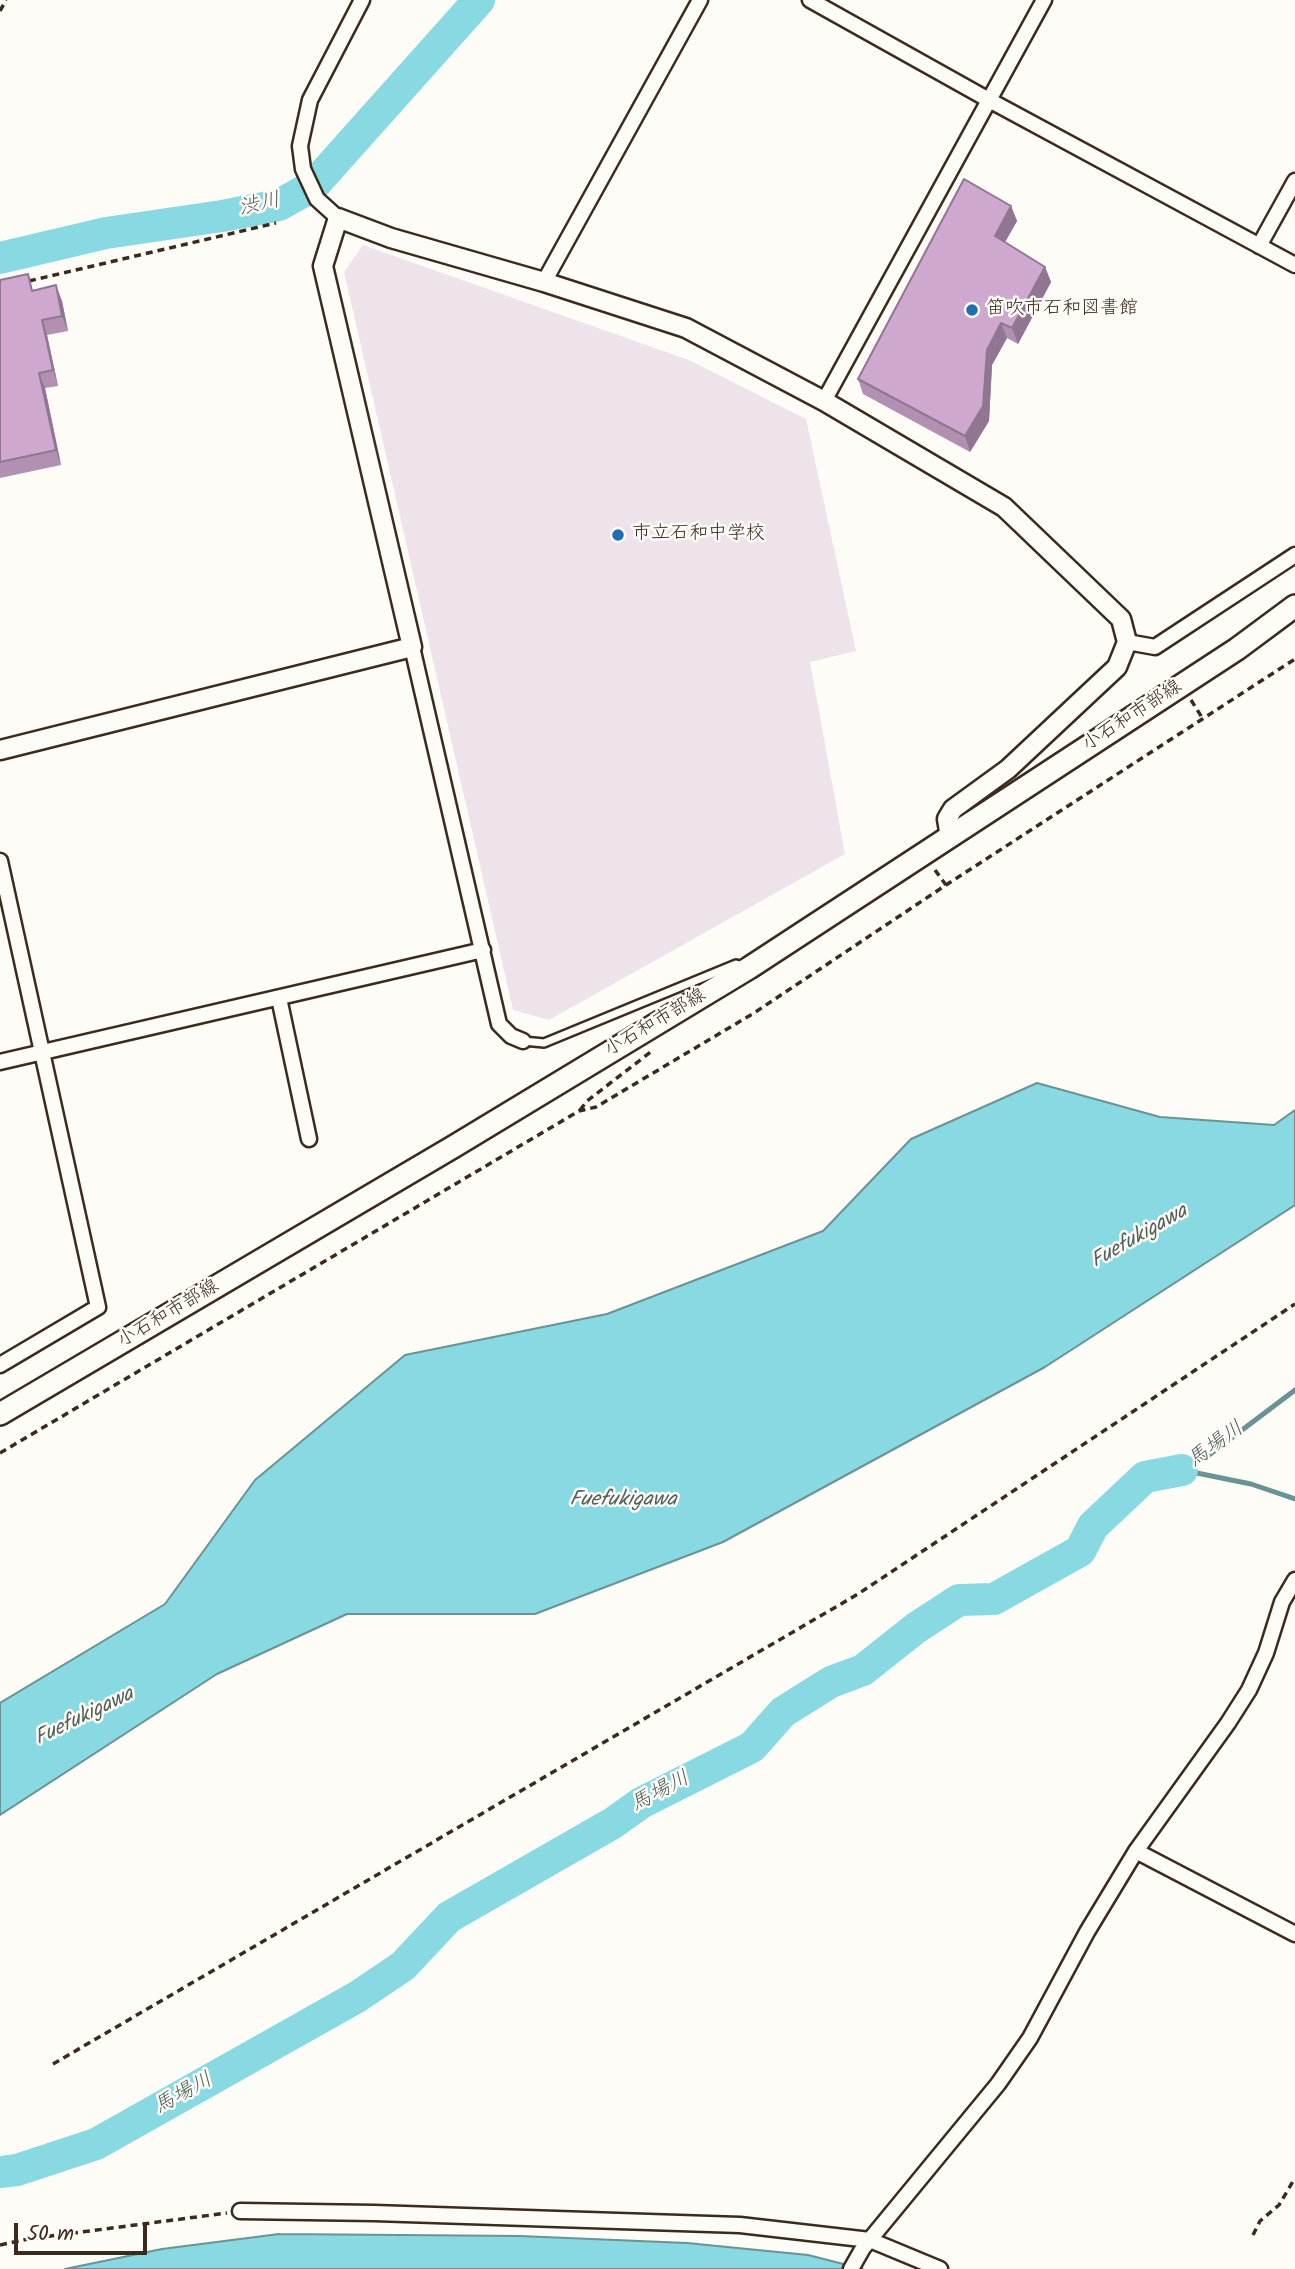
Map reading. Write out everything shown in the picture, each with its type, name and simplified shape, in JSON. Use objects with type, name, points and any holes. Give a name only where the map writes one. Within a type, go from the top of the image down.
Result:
[{"type":"main road","name":"小石和市部線","points":[[0,1415],[442,1154],[749,968],[1237,649],[1295,606]]},
{"type":"street","points":[[362,0],[310,100],[300,146],[303,169],[317,199],[338,218],[391,238],[544,282],[686,328],[824,401],[1004,507],[1121,620],[1127,642],[1117,667],[1009,769],[953,809],[947,818],[950,837]]},
{"type":"street","points":[[544,282],[700,0]]},
{"type":"street","points":[[810,0],[1295,265]]},
{"type":"street","points":[[824,401],[1044,0]]},
{"type":"street","points":[[1259,246],[1295,181]]},
{"type":"street","points":[[338,218],[323,266],[499,1024],[511,1036],[523,1041]]},
{"type":"street","points":[[1127,642],[1156,647],[1295,555]]},
{"type":"street","points":[[0,750],[412,647]]},
{"type":"street","points":[[0,860],[98,1307],[0,1365]]},
{"type":"street","points":[[0,1062],[483,950]]},
{"type":"street","points":[[279,998],[309,1139]]},
{"type":"street","points":[[851,2269],[867,2244],[998,2084],[1030,2038],[1087,1932],[1136,1851],[1228,1724],[1249,1690],[1266,1653],[1282,1602],[1295,1580]]},
{"type":"street","points":[[1136,1851],[1295,1934]]},
{"type":"street","points":[[240,2211],[740,2225],[867,2244],[940,2269]]},
{"type":"lane","points":[[523,1041],[544,1043],[736,964],[749,968]]},
{"type":"path","points":[[0,11],[6,0]]},
{"type":"path","points":[[26,281],[276,223]]},
{"type":"path","points":[[0,1452],[579,1111],[596,1107],[754,1013],[1295,659]]},
{"type":"path","points":[[1190,699],[1203,719]]},
{"type":"path","points":[[930,864],[946,885]]},
{"type":"path","points":[[53,2064],[858,1594],[1295,1304]]},
{"type":"path","points":[[1253,2235],[1260,2221],[1279,2205],[1295,2178]]},
{"type":"path","points":[[0,2245],[240,2211]]},
{"type":"shaded area","name":"市立石和中学校","points":[[363,245],[689,360],[806,419],[856,651],[810,662],[845,854],[549,1020],[513,1010],[344,272]]},
{"type":"water","name":"Fuefukigawa","points":[[1037,1083],[1160,1117],[1274,1125],[1295,1110],[1295,1205],[1045,1367],[723,1542],[535,1614],[347,1614],[217,1674],[0,1815],[0,1703],[165,1604],[255,1480],[405,1355],[607,1314],[823,1231],[911,1139]]},
{"type":"water","points":[[279,2234],[520,2236],[687,2243],[808,2255],[863,2269],[65,2269],[162,2249]]},
{"type":"building","name":"笛吹市石和図書館","points":[[964,179],[1011,206],[995,236],[1045,267],[1012,328],[1001,323],[987,350],[983,406],[965,436],[858,379]]},
{"type":"building","points":[[28,274],[32,291],[56,285],[62,316],[42,320],[53,370],[39,373],[56,450],[0,462],[0,280]]},
{"type":"waterway","name":"渋川","points":[[0,258],[106,233],[279,205],[313,186],[479,0]]},
{"type":"waterway","name":"馬場川","points":[[1182,1470],[1209,1455],[1295,1390]]},
{"type":"waterway","points":[[1182,1470],[1251,1484],[1295,1499]]},
{"type":"waterway","name":"馬場川","points":[[0,2172],[17,2170],[96,2144],[357,1997],[403,1966],[449,1917],[613,1823],[641,1803],[752,1747],[783,1712],[831,1682],[863,1670],[916,1628],[959,1600],[994,1599],[1080,1551],[1093,1526],[1145,1477],[1182,1470]]},
{"type":"place","name":"笛吹市石和図書館","points":[[972,310]]},
{"type":"place","name":"市立石和中学校","points":[[618,535]]}]
